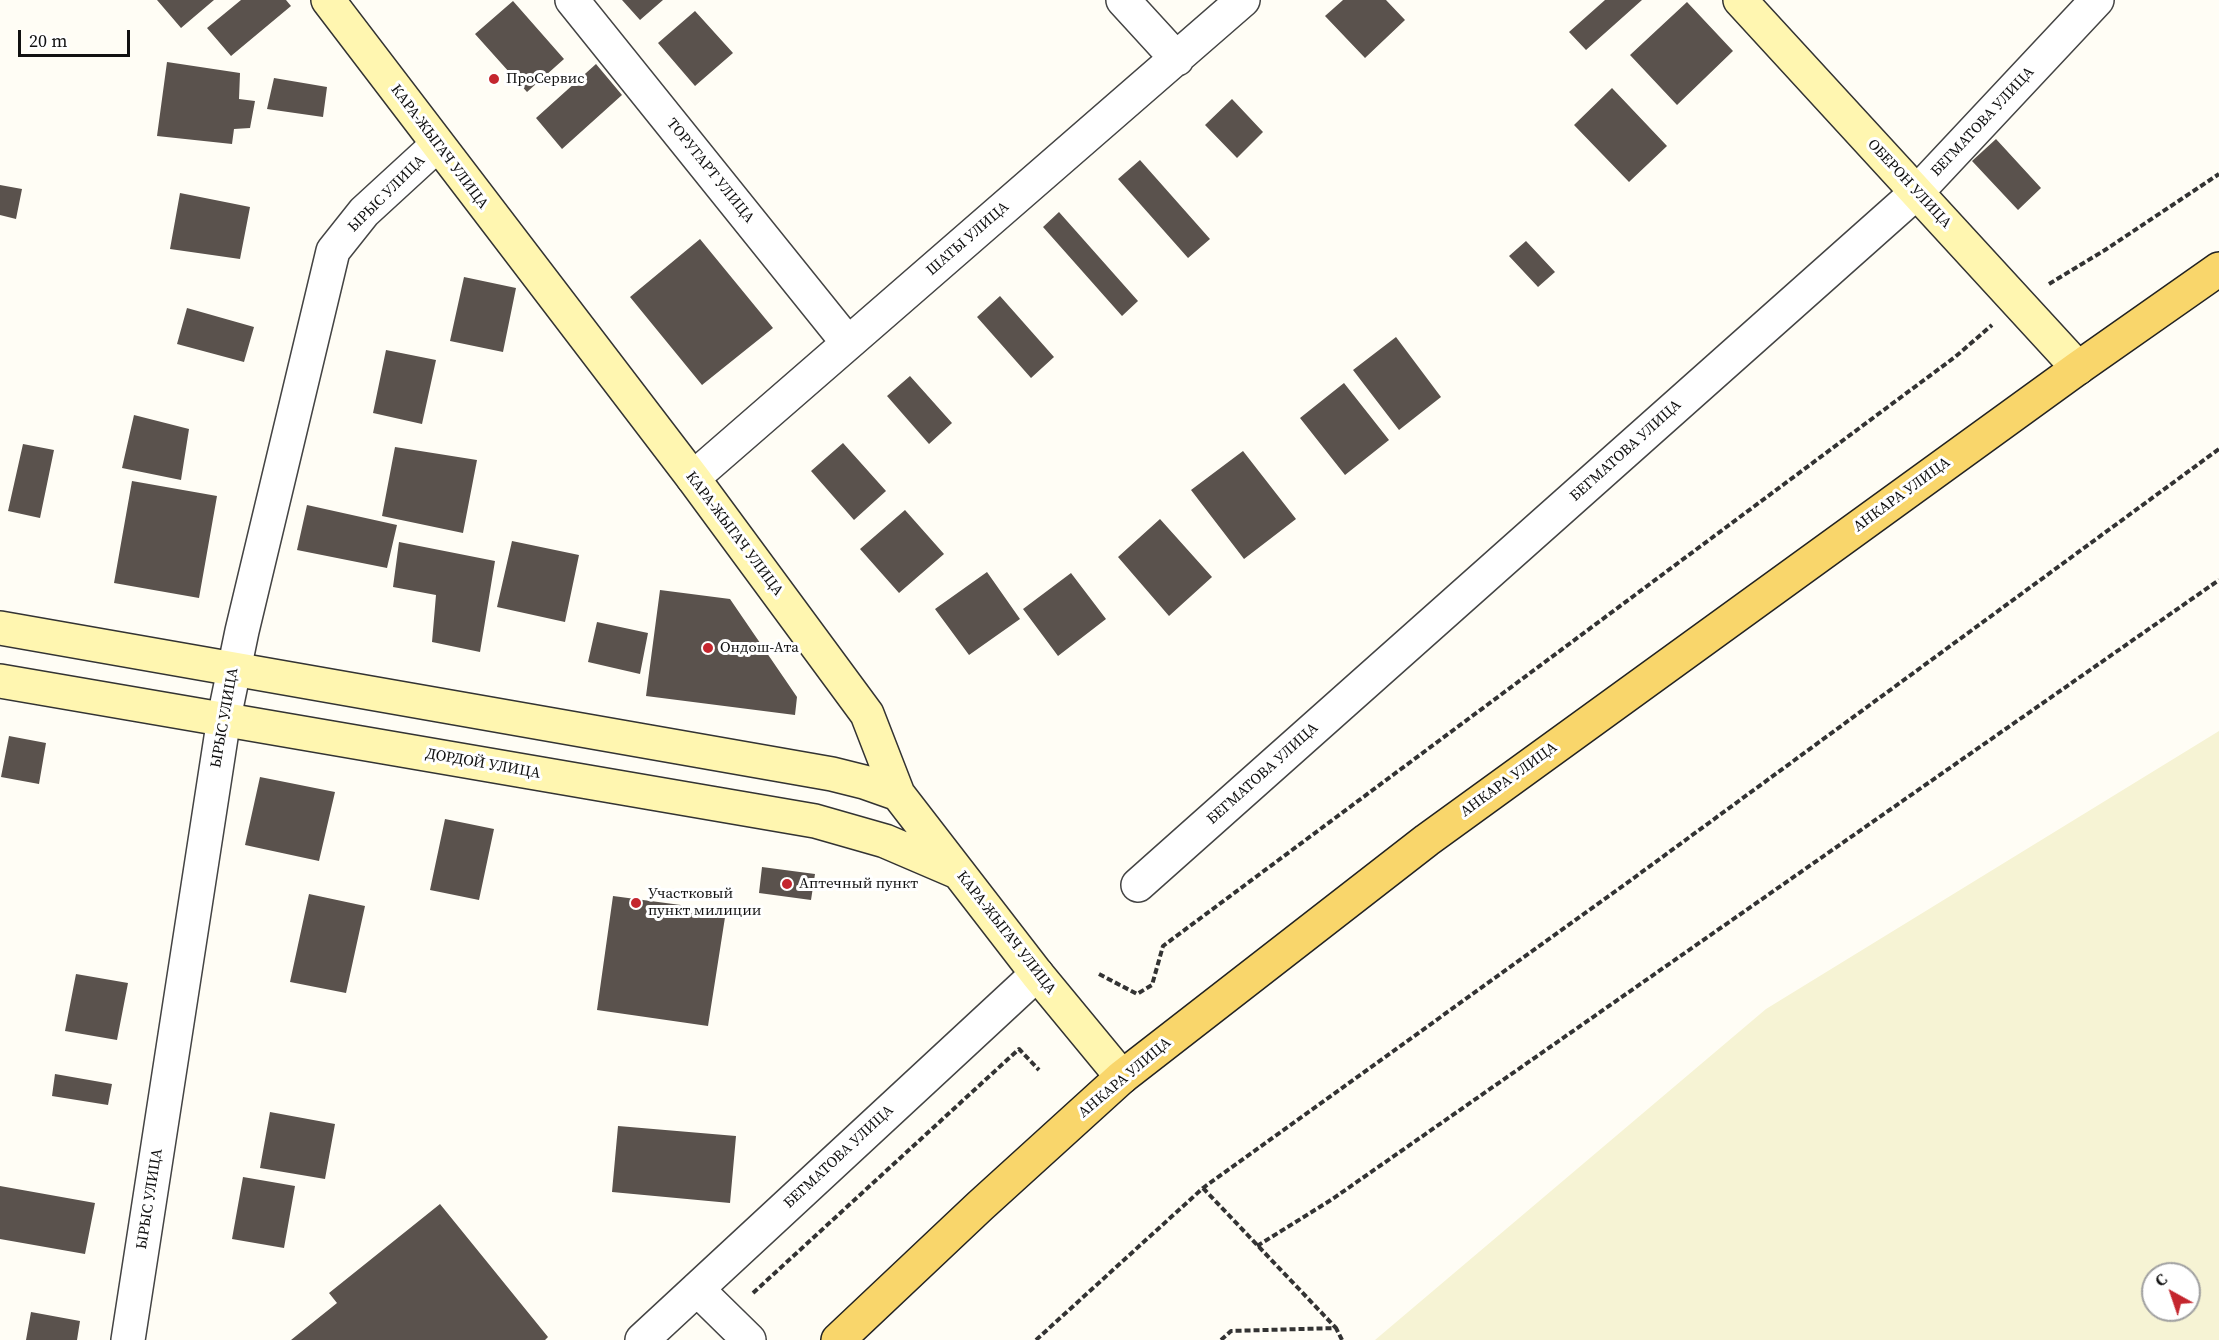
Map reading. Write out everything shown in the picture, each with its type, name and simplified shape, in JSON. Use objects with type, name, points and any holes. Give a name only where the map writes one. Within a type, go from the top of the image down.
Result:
[{"type":"main road","name":"АНКАРА УЛИЦА","points":[[838,1340],[988,1198],[1122,1077],[1427,840],[2078,368],[2219,269]]},
{"type":"street","name":"КАРА-ЖЫГАЧ УЛИЦА","points":[[328,0],[693,478],[867,714],[898,794],[1037,974],[1122,1077]]},
{"type":"street","name":"ТОРУГАРТ УЛИЦА","points":[[572,0],[848,343]]},
{"type":"street","points":[[1123,0],[1177,59]]},
{"type":"street","name":"ШАТЫ УЛИЦА","points":[[693,478],[1243,0]]},
{"type":"street","name":"ОБЕРОН УЛИЦА","points":[[1740,0],[2078,368]]},
{"type":"street","name":"БЕГМАТОВА УЛИЦА","points":[[1138,885],[1917,192],[2097,0]]},
{"type":"street","name":"ЫРЫС УЛИЦА","points":[[129,1340],[224,718],[333,251],[364,212],[437,145]]},
{"type":"street","points":[[0,628],[832,774],[898,794]]},
{"type":"street","name":"ДОРДОЙ УЛИЦА","points":[[0,681],[815,821],[885,841],[959,872]]},
{"type":"street","points":[[832,774],[864,756],[876,737]]},
{"type":"street","name":"БЕГМАТОВА УЛИЦА","points":[[642,1340],[1037,974]]},
{"type":"street","points":[[697,1289],[749,1340]]},
{"type":"path","points":[[1100,974],[1137,994],[1152,986],[1164,946],[1955,357],[2018,302],[2105,250],[2219,174]]},
{"type":"path","points":[[1035,1340],[1203,1188],[1641,873],[2219,450]]},
{"type":"path","points":[[1257,1246],[1331,1200],[2219,580]]},
{"type":"path","points":[[726,1318],[1019,1049],[1039,1070]]},
{"type":"path","points":[[1203,1188],[1336,1328],[1342,1340]]},
{"type":"path","points":[[1221,1340],[1231,1331],[1336,1328]]},
{"type":"shaded area","points":[[2219,731],[2219,1340],[1375,1340],[1766,1009]]},
{"type":"building","points":[[157,0],[214,0],[181,28]]},
{"type":"building","points":[[241,0],[286,0],[291,6],[231,56],[207,28]]},
{"type":"building","points":[[622,0],[663,0],[640,20]]},
{"type":"building","points":[[1343,0],[1386,0],[1405,20],[1365,58],[1325,16]]},
{"type":"building","points":[[1605,0],[1642,0],[1586,50],[1569,32]]},
{"type":"building","points":[[513,1],[564,59],[527,92],[475,34]]},
{"type":"building","points":[[1687,2],[1733,51],[1677,105],[1630,55]]},
{"type":"building","points":[[695,11],[733,53],[695,86],[658,43]]},
{"type":"building","points":[[167,62],[240,73],[239,99],[255,101],[250,128],[234,129],[232,144],[157,136]]},
{"type":"building","points":[[596,64],[622,95],[562,149],[536,118]]},
{"type":"building","points":[[274,78],[327,87],[323,117],[267,109]]},
{"type":"building","points":[[1612,88],[1667,146],[1629,182],[1574,125]]},
{"type":"building","points":[[1232,99],[1263,132],[1237,158],[1205,125]]},
{"type":"building","points":[[1996,139],[2041,188],[2018,210],[1972,161]]},
{"type":"building","points":[[1140,160],[1210,239],[1188,258],[1118,179]]},
{"type":"building","points":[[0,185],[22,189],[16,219],[0,215]]},
{"type":"building","points":[[180,193],[250,207],[240,259],[170,249]]},
{"type":"building","points":[[1059,212],[1138,301],[1122,316],[1043,227]]},
{"type":"building","points":[[700,239],[773,328],[702,385],[630,297]]},
{"type":"building","points":[[1526,241],[1555,272],[1538,287],[1509,256]]},
{"type":"building","points":[[464,277],[516,288],[503,352],[450,341]]},
{"type":"building","points":[[1000,296],[1054,357],[1031,378],[977,317]]},
{"type":"building","points":[[187,308],[254,327],[244,362],[177,344]]},
{"type":"building","points":[[1396,337],[1441,397],[1399,430],[1353,370]]},
{"type":"building","points":[[386,350],[436,360],[422,424],[373,413]]},
{"type":"building","points":[[910,376],[952,423],[929,444],[887,396]]},
{"type":"building","points":[[1344,383],[1389,440],[1345,475],[1300,418]]},
{"type":"building","points":[[134,415],[189,429],[181,480],[122,468]]},
{"type":"building","points":[[843,443],[886,491],[854,520],[811,471]]},
{"type":"building","points":[[23,444],[54,450],[40,518],[8,511]]},
{"type":"building","points":[[395,447],[477,460],[463,533],[382,516]]},
{"type":"building","points":[[1243,451],[1296,519],[1244,559],[1191,490]]},
{"type":"building","points":[[132,481],[217,496],[199,598],[114,583]]},
{"type":"building","points":[[307,505],[397,525],[387,568],[297,550]]},
{"type":"building","points":[[905,510],[944,554],[899,593],[860,549]]},
{"type":"building","points":[[1160,519],[1212,577],[1169,616],[1118,557]]},
{"type":"building","points":[[512,541],[579,555],[565,622],[497,607]]},
{"type":"building","points":[[399,542],[495,561],[480,652],[432,642],[436,595],[393,587]]},
{"type":"building","points":[[987,572],[1020,619],[969,655],[935,609]]},
{"type":"building","points":[[1071,573],[1106,619],[1058,656],[1023,609]]},
{"type":"building","name":"Ондош-Ата","points":[[660,590],[730,599],[797,697],[795,715],[646,696]]},
{"type":"building","points":[[597,622],[648,633],[640,674],[588,662]]},
{"type":"building","points":[[9,736],[46,743],[39,784],[1,777]]},
{"type":"building","points":[[260,777],[335,792],[319,861],[245,845]]},
{"type":"building","points":[[445,819],[494,829],[479,900],[430,890]]},
{"type":"building","name":"Аптечный пункт","points":[[762,867],[815,874],[811,900],[759,893]]},
{"type":"building","points":[[309,894],[365,906],[346,993],[290,982]]},
{"type":"building","points":[[613,896],[726,911],[708,1026],[597,1010]]},
{"type":"building","points":[[76,974],[128,983],[117,1040],[65,1031]]},
{"type":"building","points":[[55,1074],[112,1084],[108,1105],[52,1096]]},
{"type":"building","points":[[270,1112],[335,1124],[325,1179],[260,1168]]},
{"type":"building","points":[[618,1126],[736,1136],[730,1203],[612,1192]]},
{"type":"building","points":[[243,1177],[295,1186],[284,1248],[232,1239]]},
{"type":"building","points":[[0,1186],[95,1203],[85,1254],[0,1239]]},
{"type":"building","points":[[440,1204],[548,1337],[545,1340],[291,1340],[337,1303],[329,1293]]},
{"type":"building","points":[[31,1312],[80,1321],[77,1340],[26,1340]]},
{"type":"place","name":"ПроСервис","points":[[494,79]]},
{"type":"place","name":"Ондош-Ата","points":[[708,648]]},
{"type":"place","name":"Аптечный пункт","points":[[787,884]]},
{"type":"place","name":"Участковый пункт милиции","points":[[636,903]]}]
